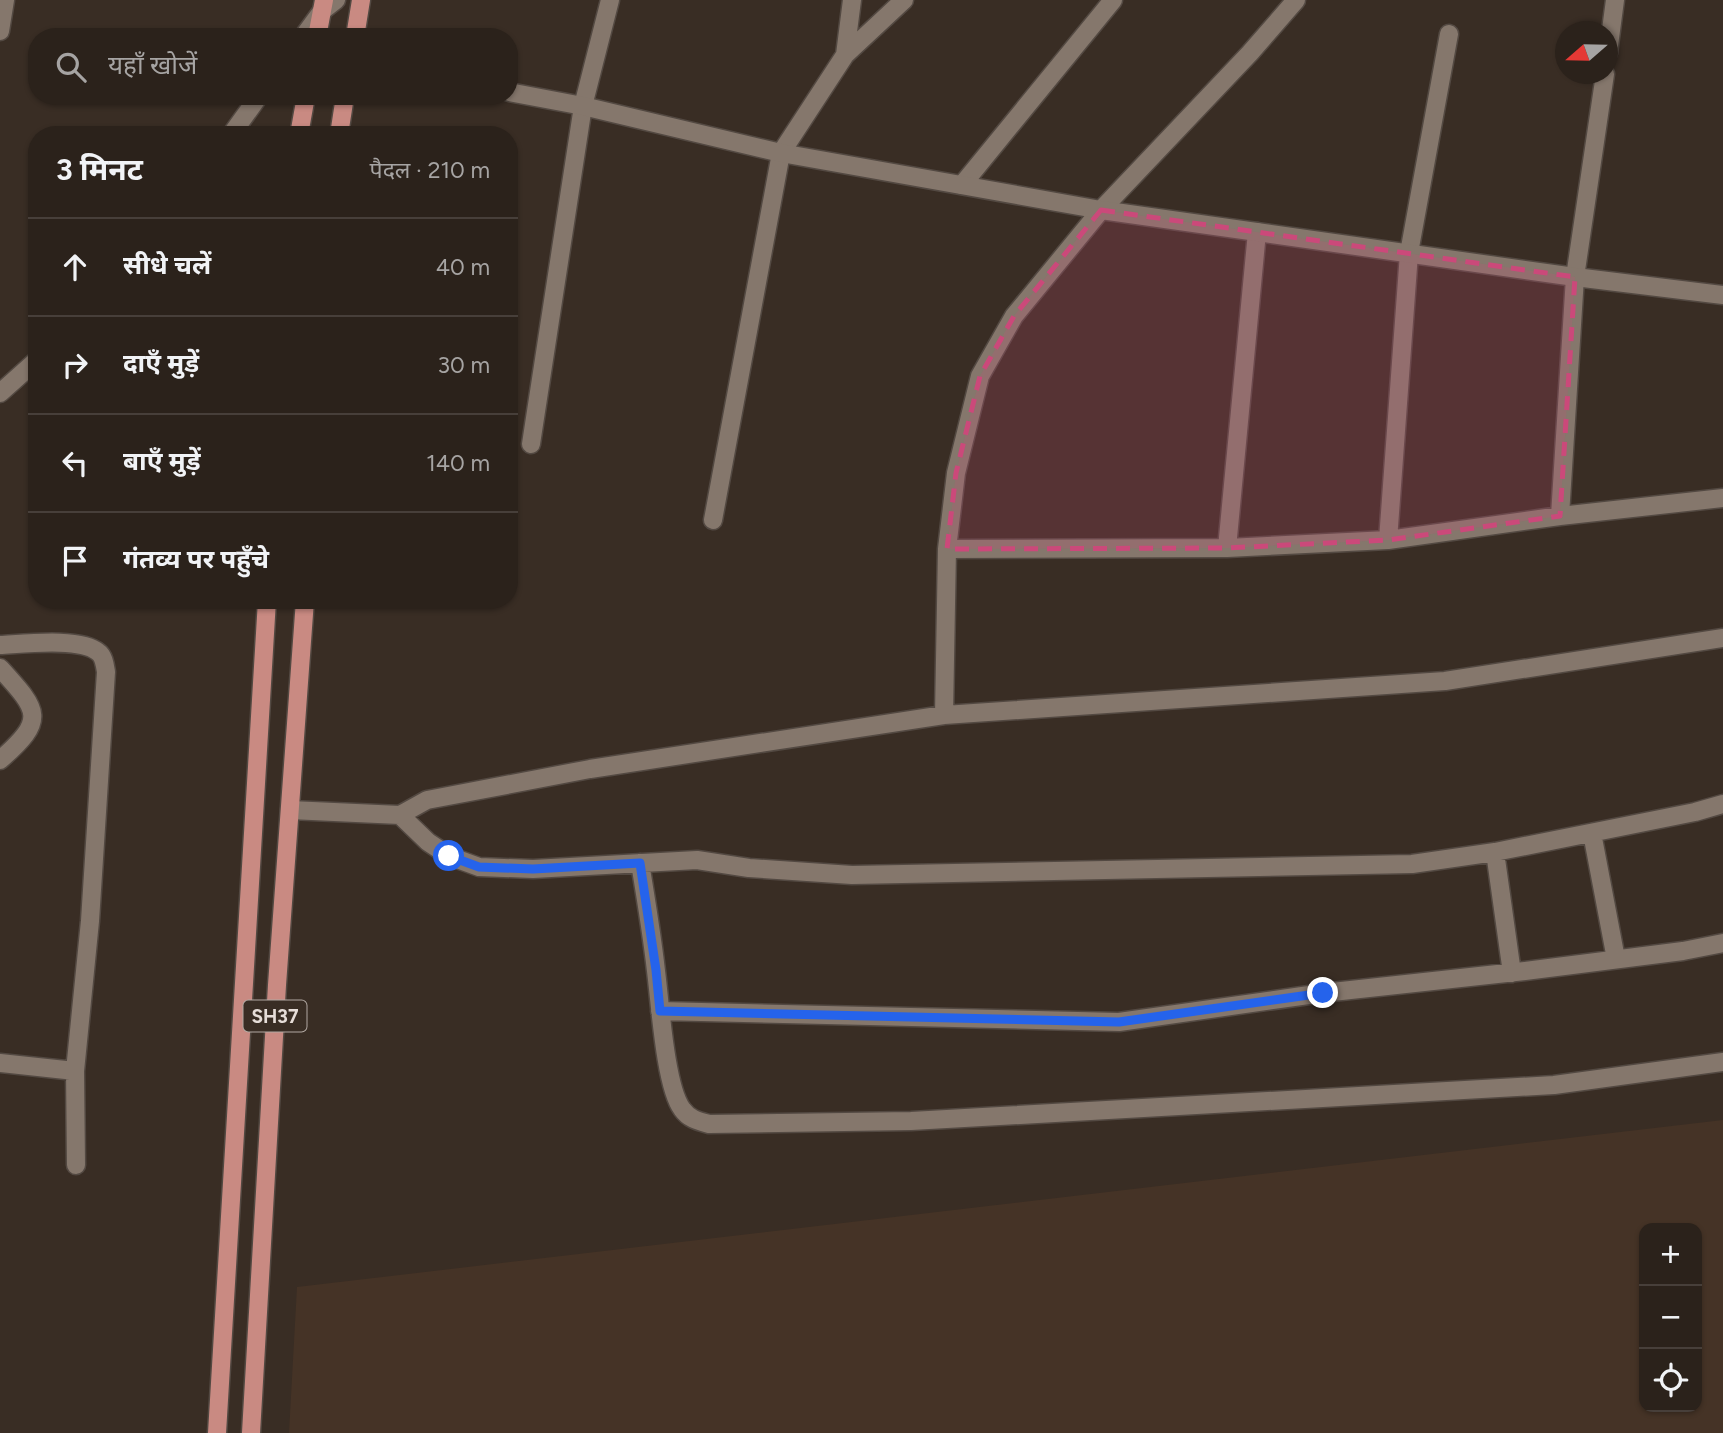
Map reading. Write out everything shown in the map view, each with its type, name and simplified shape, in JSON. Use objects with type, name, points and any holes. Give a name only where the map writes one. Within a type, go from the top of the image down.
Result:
[{"type":"main road","points":[[356,28],[361,0]]},
{"type":"main road","points":[[320,28],[327,4]]},
{"type":"main road","points":[[301,126],[304,105]]},
{"type":"main road","points":[[340,126],[344,105]]},
{"type":"main road","name":"SH37","points":[[217,1433],[266,609]]},
{"type":"main road","name":"SH37","points":[[251,1433],[303,609]]},
{"type":"street","points":[[0,31],[5,0]]},
{"type":"street","points":[[531,444],[583,106],[610,0]]},
{"type":"street","points":[[845,55],[852,0]]},
{"type":"street","points":[[713,520],[781,153],[845,55],[904,0]]},
{"type":"street","points":[[961,185],[1113,0]]},
{"type":"street","points":[[944,715],[947,548],[956,473],[980,376],[1014,316],[1101,209],[1250,53],[1296,0]]},
{"type":"street","points":[[1612,21],[1615,0]]},
{"type":"street","points":[[310,28],[327,4]]},
{"type":"street","points":[[1388,540],[1409,253],[1448,34]]},
{"type":"street","points":[[1560,516],[1575,277],[1604,84]]},
{"type":"street","points":[[518,94],[583,106],[781,153],[1101,209],[1575,277],[1723,295]]},
{"type":"street","points":[[238,126],[253,105]]},
{"type":"street","points":[[1227,548],[1256,232]]},
{"type":"street","points":[[0,393],[28,368]]},
{"type":"street","points":[[947,548],[1227,548],[1388,540],[1560,516],[1723,498]]},
{"type":"street","points":[[290,810],[401,815],[427,800],[590,769],[944,715],[1445,681],[1723,638]]},
{"type":"street","points":[[0,645],[62,642],[85,646],[98,652],[106,672],[90,921],[75,1071],[76,1165]]},
{"type":"street","points":[[0,668],[30,704],[34,715],[32,727],[0,760]]},
{"type":"street","points":[[401,815],[429,842],[449,856],[479,867],[533,869],[698,860],[749,868],[852,875],[1412,864],[1495,852],[1695,813],[1723,804]]},
{"type":"street","points":[[1592,833],[1616,959]]},
{"type":"street","points":[[1495,852],[1512,973]]},
{"type":"street","points":[[640,863],[660,1011],[675,1096],[682,1110],[692,1119],[709,1124],[911,1122],[1540,1086],[1723,1062]]},
{"type":"street","points":[[660,1011],[1119,1022],[1323,993],[1512,973],[1723,943]]},
{"type":"street","points":[[0,1063],[75,1071]]},
{"type":"highlighted area","points":[[1101,210],[1575,277],[1560,516],[1388,540],[1227,548],[947,549],[956,473],[980,376],[1014,316]]},
{"type":"shaded area","points":[[1723,1120],[1723,1433],[289,1433],[297,1287]]},
{"type":"route","points":[[449,856],[479,867],[533,869],[640,863],[660,1011],[1119,1022],[1323,993]]}]
